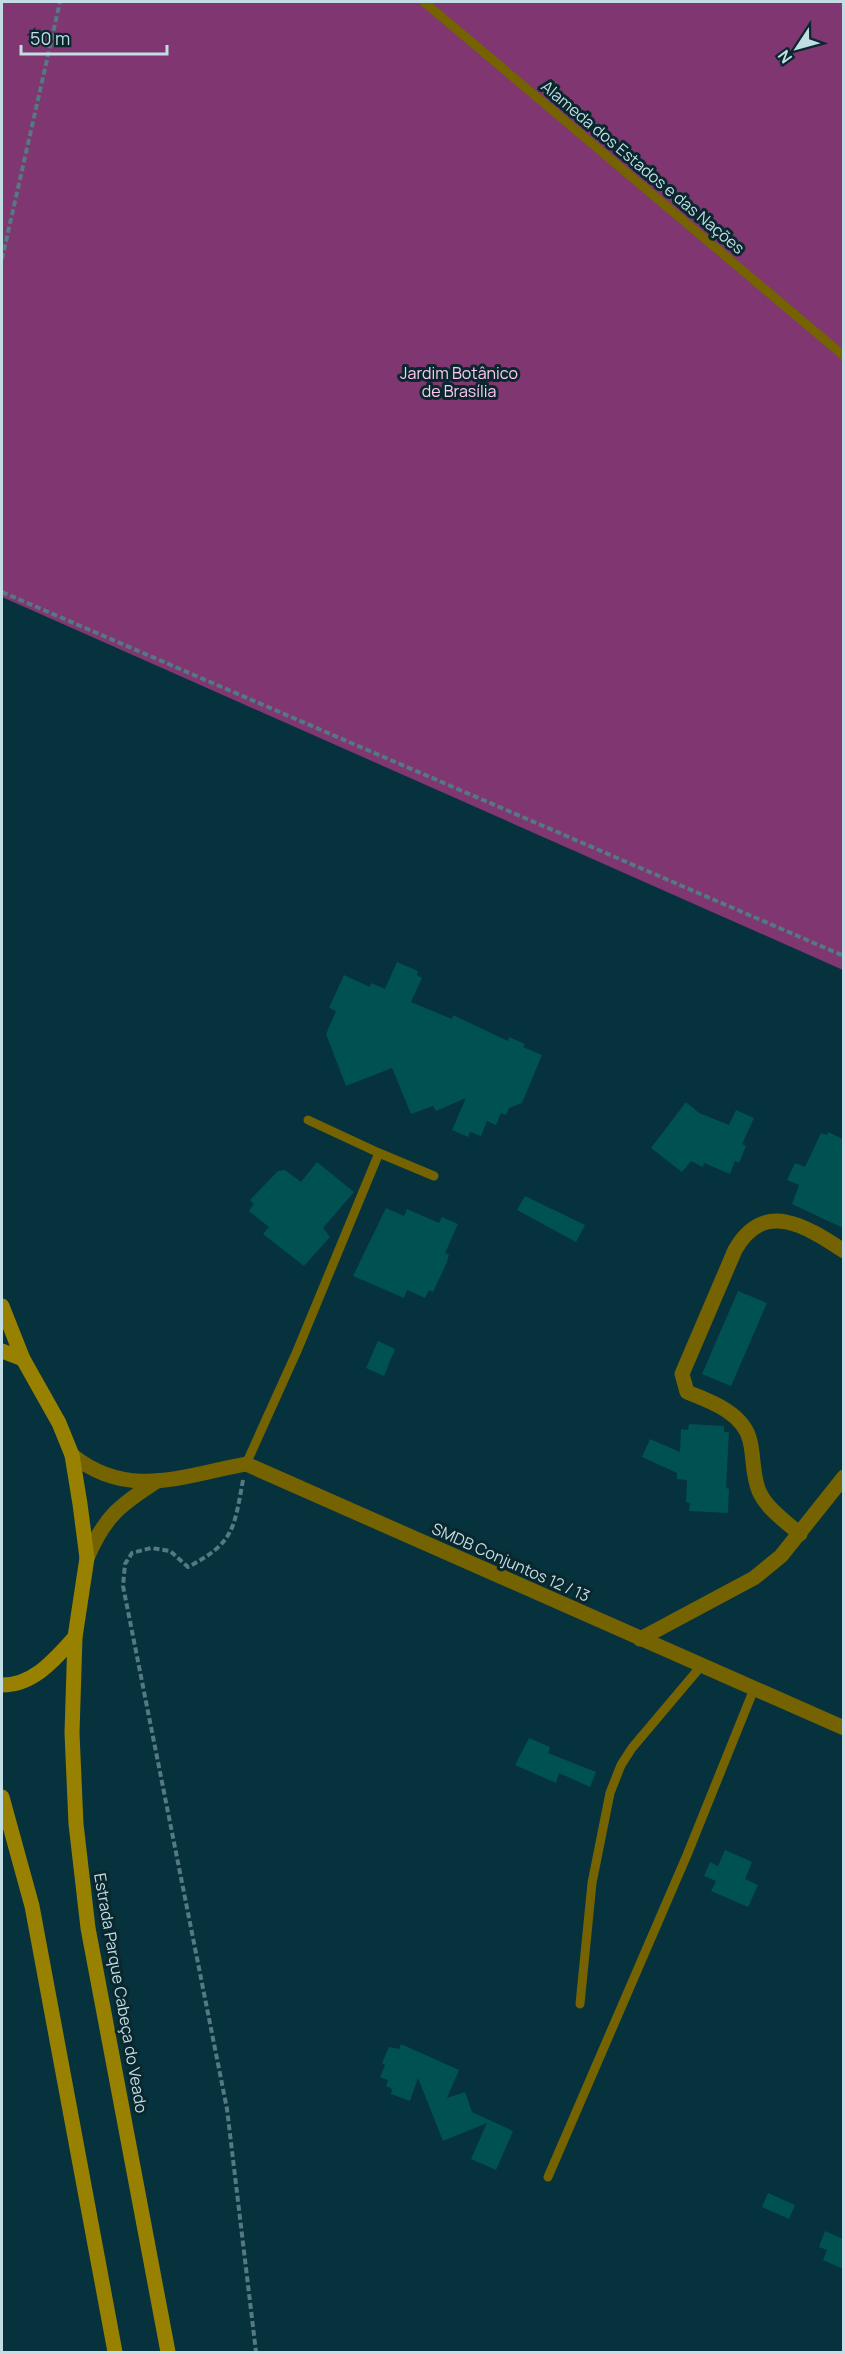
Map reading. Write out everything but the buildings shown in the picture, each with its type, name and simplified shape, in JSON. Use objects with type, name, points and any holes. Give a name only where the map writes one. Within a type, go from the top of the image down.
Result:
[{"type":"main road","points":[[2,1306],[22,1359]]},
{"type":"main road","points":[[2,1351],[22,1359]]},
{"type":"main road","name":"Estrada Parque Cabeça do Veado","points":[[22,1359],[43,1393],[72,1455],[87,1558],[75,1637],[72,1733],[76,1824],[87,1917],[168,2352]]},
{"type":"main road","points":[[2,1685],[11,1685],[35,1676],[54,1660],[75,1637]]},
{"type":"main road","points":[[2,1797],[32,1906],[115,2352]]},
{"type":"street","points":[[800,1533],[777,1515],[759,1493],[752,1464],[750,1440],[741,1422],[715,1404],[687,1392],[682,1374],[735,1250],[743,1236],[754,1226],[764,1221],[793,1223],[843,1251]]},
{"type":"street","points":[[72,1455],[104,1476],[130,1482],[158,1481],[246,1464]]},
{"type":"street","name":"SMDB Conjuntos 12 / 13","points":[[246,1464],[843,1728]]},
{"type":"street","points":[[640,1639],[754,1578],[781,1556],[843,1477]]},
{"type":"street","points":[[87,1558],[97,1535],[113,1511],[158,1481]]},
{"type":"lane","name":"Alameda dos Estados e das Nações","points":[[424,2],[843,356]]},
{"type":"lane","points":[[308,1120],[434,1176]]},
{"type":"lane","points":[[246,1464],[297,1351],[379,1153]]},
{"type":"lane","points":[[580,2004],[592,1883],[610,1793],[621,1765],[632,1748],[702,1665]]},
{"type":"lane","points":[[548,2177],[687,1855],[754,1689]]},
{"type":"path","points":[[2,259],[60,2]]},
{"type":"path","points":[[2,592],[843,956]]},
{"type":"path","points":[[246,1464],[235,1523],[216,1552],[188,1567],[170,1551],[151,1548],[132,1553],[125,1564],[123,1586],[227,2109],[256,2352]]},
{"type":"green space","name":"Jardim Botânico de Brasília","points":[[2,2],[843,2],[843,970],[2,597]]}]
